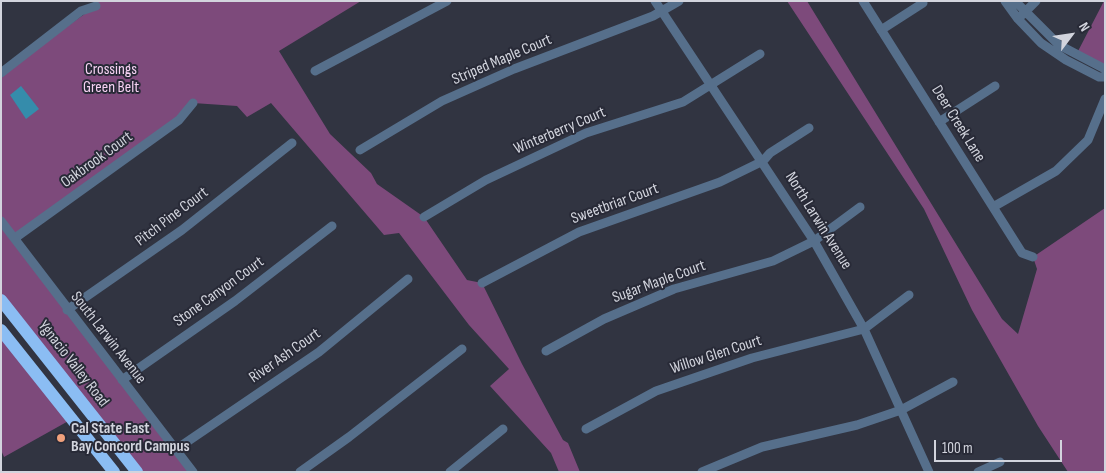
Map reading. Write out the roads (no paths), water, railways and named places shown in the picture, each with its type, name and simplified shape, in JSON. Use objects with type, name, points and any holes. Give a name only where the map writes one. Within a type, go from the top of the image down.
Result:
[{"type":"highway","name":"Ygnacio Valley Road","points":[[1,300],[137,472]]},
{"type":"highway","points":[[1,330],[114,472]]},
{"type":"street","points":[[315,71],[447,1]]},
{"type":"street","name":"North Larwin Avenue","points":[[655,1],[814,241],[864,329],[929,472]]},
{"type":"street","name":"Striped Maple Court","points":[[360,150],[442,102],[514,69],[662,12],[679,1]]},
{"type":"street","name":"Deer Creek Lane","points":[[864,1],[1022,253],[1033,257]]},
{"type":"street","points":[[1005,1],[1018,19],[1041,43],[1066,60],[1099,77],[1105,77]]},
{"type":"street","points":[[1015,1],[1059,45],[1105,69]]},
{"type":"street","points":[[1018,19],[1036,1]]},
{"type":"street","points":[[881,30],[923,3]]},
{"type":"street","points":[[1,73],[81,10],[96,6]]},
{"type":"street","name":"Winterberry Court","points":[[424,217],[486,180],[586,133],[684,102],[713,86],[760,54]]},
{"type":"street","points":[[939,122],[995,86]]},
{"type":"street","points":[[993,207],[1056,171],[1088,140],[1105,99]]},
{"type":"street","name":"Oakbrook Court","points":[[15,238],[179,120],[193,103]]},
{"type":"street","name":"Sweetbriar Court","points":[[482,283],[579,232],[720,182],[763,162],[770,153],[809,128]]},
{"type":"street","name":"Pitch Pine Court","points":[[67,310],[182,230],[292,143]]},
{"type":"street","name":"Sugar Maple Court","points":[[546,351],[604,319],[674,289],[773,261],[814,241],[860,207]]},
{"type":"street","name":"South Larwin Avenue","points":[[1,221],[67,310],[193,472]]},
{"type":"street","name":"Stone Canyon Court","points":[[122,380],[235,301],[332,226]]},
{"type":"street","name":"River Ash Court","points":[[176,450],[318,352],[408,279]]},
{"type":"street","points":[[864,329],[909,295]]},
{"type":"street","name":"Willow Glen Court","points":[[586,429],[656,391],[752,358],[864,329]]},
{"type":"street","points":[[300,472],[349,437],[462,348]]},
{"type":"street","points":[[702,472],[762,447],[857,425],[901,410],[952,382]]},
{"type":"street","points":[[450,472],[503,429]]},
{"type":"street","points":[[978,472],[1000,462]]},
{"type":"water","points":[[21,86],[39,109],[26,119],[10,95]]},
{"type":"place","name":"Cal State East Bay Concord Campus","points":[[61,438]]},
{"type":"park label","name":"Crossings Green Belt","points":[[111,79]]}]
